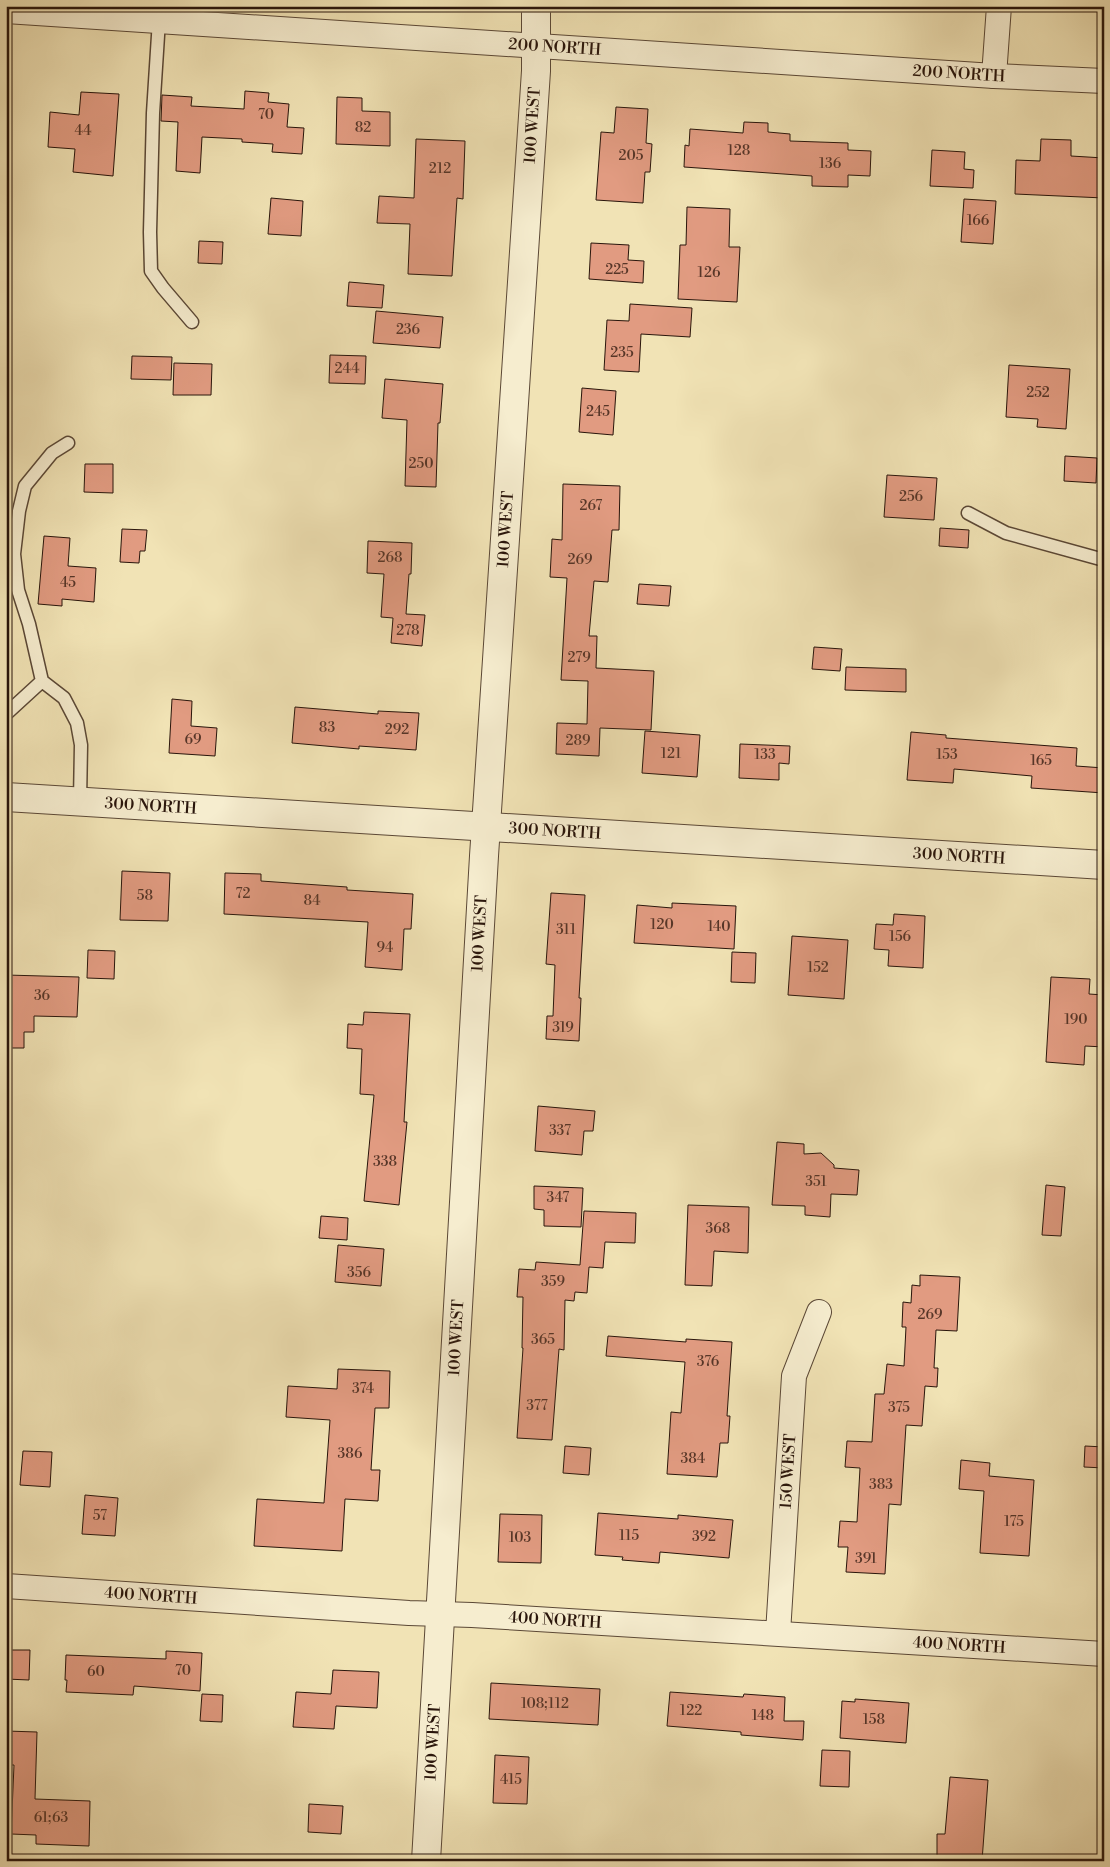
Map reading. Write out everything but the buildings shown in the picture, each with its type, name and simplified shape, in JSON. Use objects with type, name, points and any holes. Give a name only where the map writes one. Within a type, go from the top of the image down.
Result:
[{"type":"street","name":"100 WEST","points":[[426,1861],[486,826],[535,81],[536,6]]},
{"type":"street","points":[[994,76],[999,6]]},
{"type":"street","name":"200 NORTH","points":[[6,11],[1104,82]]},
{"type":"street","name":"300 NORTH","points":[[6,797],[1104,865]]},
{"type":"street","name":"150 WEST","points":[[778,1634],[794,1376],[819,1312]]},
{"type":"street","name":"400 NORTH","points":[[6,1586],[1104,1654]]},
{"type":"lane","points":[[159,20],[153,123],[150,232],[151,271],[192,322]]},
{"type":"lane","points":[[68,443],[52,453],[25,486],[19,511],[14,554],[18,590],[29,624],[42,681],[64,698],[77,723],[81,745],[80,801]]},
{"type":"lane","points":[[968,513],[1006,533],[1104,560]]},
{"type":"lane","points":[[6,714],[42,681]]}]
